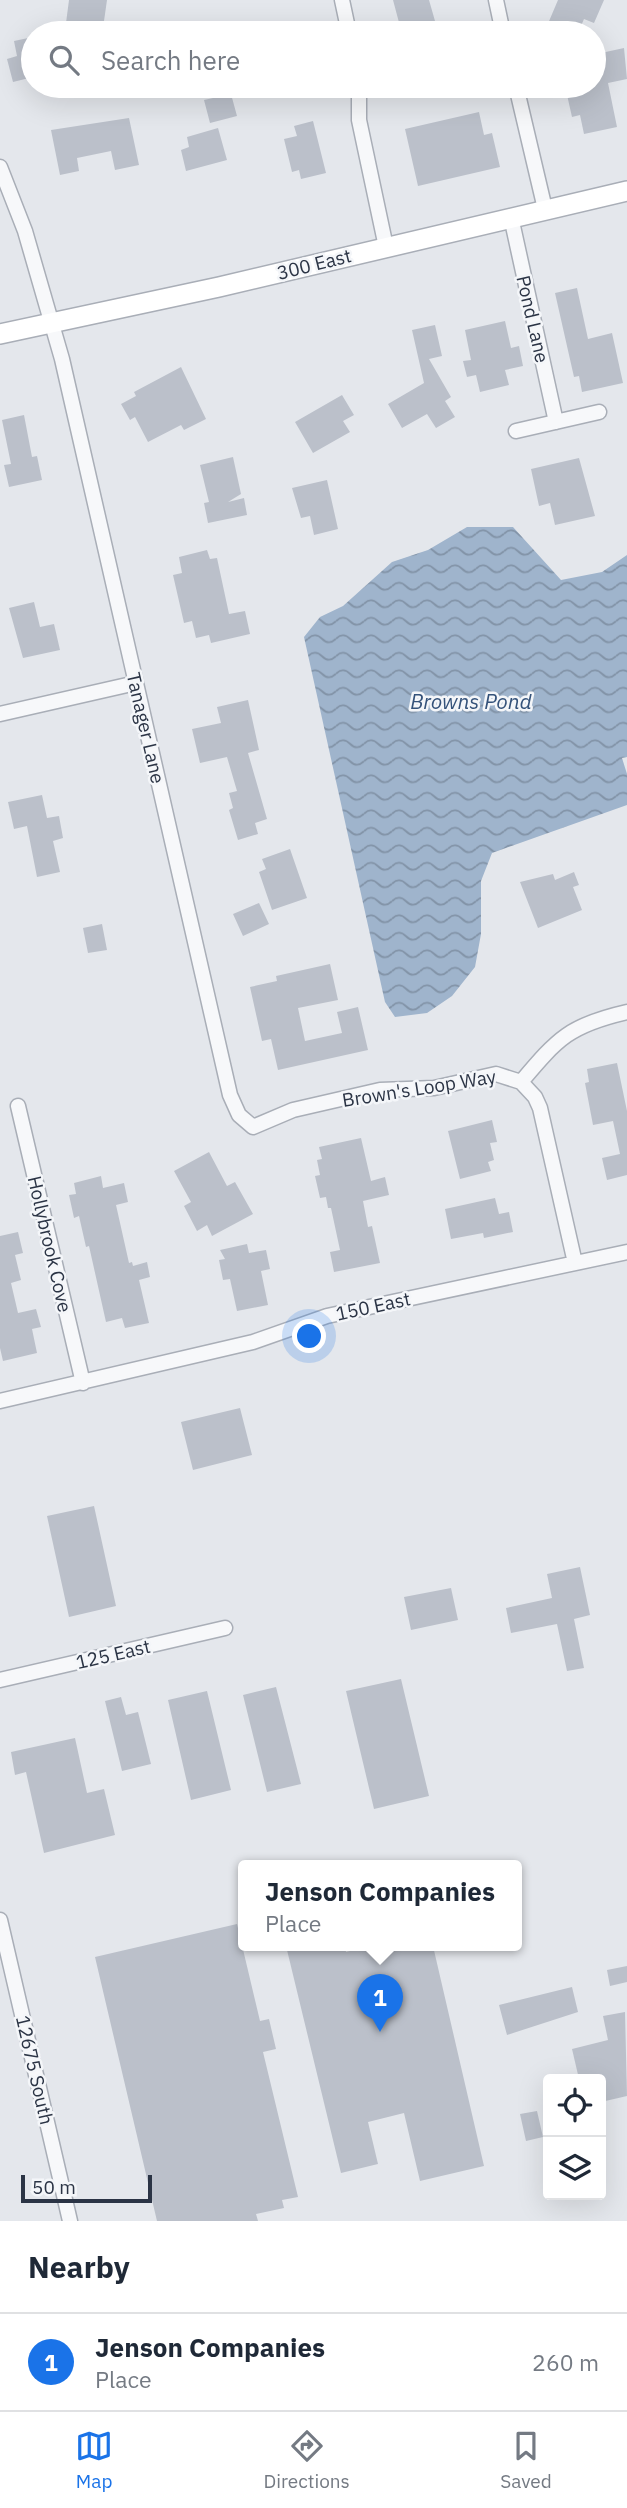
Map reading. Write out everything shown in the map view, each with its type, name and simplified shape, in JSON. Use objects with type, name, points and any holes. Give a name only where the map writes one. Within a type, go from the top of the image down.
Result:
[{"type":"main road","name":"300 East","points":[[0,334],[219,287],[627,191]]},
{"type":"street","points":[[342,0],[346,21]]},
{"type":"street","points":[[496,0],[500,21]]},
{"type":"street","points":[[359,98],[359,120],[386,247]]},
{"type":"street","points":[[519,98],[545,209]]},
{"type":"street","name":"Tanager Lane","points":[[0,167],[25,231],[62,359],[230,1095],[239,1115],[253,1127]]},
{"type":"street","name":"Pond Lane","points":[[511,217],[556,422]]},
{"type":"street","points":[[516,431],[599,412]]},
{"type":"street","points":[[0,714],[136,683]]},
{"type":"street","points":[[520,1082],[570,1030],[590,1021],[627,1013]]},
{"type":"street","name":"Brown's Loop Way","points":[[253,1127],[293,1110],[380,1090],[434,1088],[495,1074],[520,1082],[535,1097],[540,1108],[575,1263]]},
{"type":"street","name":"Hollybrook Cove","points":[[18,1106],[83,1383]]},
{"type":"street","name":"150 East","points":[[0,1401],[253,1342],[327,1316],[627,1252]]},
{"type":"street","name":"125 East","points":[[0,1680],[225,1628]]},
{"type":"street","name":"12675 South","points":[[0,1920],[69,2221]]},
{"type":"water","name":"Browns Pond","points":[[467,527],[513,527],[561,580],[602,572],[627,555],[627,757],[622,758],[627,774],[627,805],[492,853],[481,881],[481,934],[475,967],[452,996],[427,1013],[395,1017],[385,1002],[304,637],[320,617],[343,606],[392,562],[428,550]]},
{"type":"building","points":[[69,0],[107,0],[104,21],[66,21]]},
{"type":"building","points":[[393,0],[429,0],[435,21],[399,21]]},
{"type":"building","points":[[558,0],[604,0],[595,21],[549,21]]},
{"type":"building","points":[[21,40],[21,80],[13,82],[7,59],[17,56],[14,41]]},
{"type":"building","points":[[624,48],[627,79],[608,83],[617,127],[584,134],[580,115],[572,117],[568,98],[606,98],[606,52]]},
{"type":"building","points":[[232,98],[237,116],[210,123],[204,100]]},
{"type":"building","points":[[479,112],[484,135],[492,133],[500,167],[418,186],[405,129]]},
{"type":"building","points":[[129,118],[139,165],[115,170],[111,151],[77,158],[79,171],[60,175],[51,130]]},
{"type":"building","points":[[313,121],[326,173],[301,179],[299,170],[292,172],[284,139],[297,136],[294,126]]},
{"type":"building","points":[[218,128],[227,160],[186,171],[181,150],[189,147],[187,137]]},
{"type":"building","points":[[577,288],[588,339],[612,333],[623,383],[582,392],[579,376],[574,377],[555,293]]},
{"type":"building","points":[[505,321],[511,348],[519,346],[523,366],[505,370],[509,385],[480,392],[476,375],[467,377],[463,361],[471,360],[465,330]]},
{"type":"building","points":[[435,325],[442,356],[429,359],[451,397],[445,401],[455,417],[436,428],[427,414],[402,428],[388,404],[424,383],[412,330]]},
{"type":"building","points":[[181,367],[206,419],[184,430],[181,425],[148,442],[135,417],[130,420],[121,404],[136,396],[134,392]]},
{"type":"building","points":[[342,395],[354,415],[343,421],[350,432],[313,453],[295,422]]},
{"type":"building","points":[[24,415],[32,457],[37,456],[42,480],[9,487],[4,465],[11,464],[2,420]]},
{"type":"building","points":[[233,457],[241,494],[228,502],[244,498],[247,515],[208,523],[204,503],[209,502],[200,465]]},
{"type":"building","points":[[579,458],[595,516],[555,525],[550,503],[539,506],[531,469]]},
{"type":"building","points":[[327,480],[338,529],[314,535],[310,516],[301,518],[292,488]]},
{"type":"building","points":[[207,550],[210,559],[217,558],[229,614],[245,611],[250,634],[211,643],[209,635],[196,638],[192,621],[184,623],[173,575],[182,573],[179,557]]},
{"type":"building","points":[[34,602],[40,627],[54,624],[60,650],[23,658],[9,608]]},
{"type":"building","points":[[248,700],[259,750],[248,753],[267,819],[255,823],[258,834],[238,840],[229,810],[233,808],[229,793],[237,791],[227,757],[200,763],[192,729],[221,723],[217,707]]},
{"type":"building","points":[[42,795],[47,818],[59,816],[63,838],[53,841],[60,872],[37,877],[27,826],[14,829],[8,802]]},
{"type":"building","points":[[290,849],[307,898],[272,910],[259,872],[266,869],[262,859]]},
{"type":"building","points":[[574,872],[579,885],[573,887],[582,910],[538,928],[520,882],[553,874],[555,880]]},
{"type":"building","points":[[259,903],[269,924],[243,936],[233,914]]},
{"type":"building","points":[[102,924],[107,950],[88,953],[83,928]]},
{"type":"building","points":[[330,964],[338,1000],[298,1008],[305,1041],[342,1033],[337,1012],[358,1007],[368,1050],[278,1070],[271,1039],[262,1041],[250,987],[277,981],[276,976]]},
{"type":"building","points":[[617,1063],[627,1111],[627,1175],[607,1180],[602,1158],[620,1154],[613,1121],[593,1125],[585,1083],[589,1082],[587,1069]]},
{"type":"building","points":[[492,1120],[497,1142],[490,1143],[494,1160],[488,1162],[491,1171],[460,1179],[448,1131]]},
{"type":"building","points":[[361,1138],[371,1181],[385,1177],[389,1195],[363,1201],[380,1263],[334,1272],[330,1252],[340,1250],[331,1208],[328,1208],[326,1197],[320,1198],[315,1176],[320,1175],[317,1160],[322,1159],[319,1147]]},
{"type":"building","points":[[209,1152],[227,1186],[235,1182],[253,1214],[212,1236],[207,1225],[197,1231],[184,1206],[191,1202],[174,1171]]},
{"type":"building","points":[[101,1176],[103,1188],[124,1183],[128,1202],[116,1205],[129,1263],[132,1262],[133,1266],[147,1262],[150,1277],[139,1280],[149,1323],[125,1328],[122,1318],[106,1322],[89,1246],[86,1247],[79,1216],[74,1218],[69,1195],[76,1194],[74,1183]]},
{"type":"building","points":[[495,1198],[499,1214],[509,1212],[513,1232],[484,1238],[483,1233],[451,1239],[445,1209]]},
{"type":"building","points":[[18,1232],[23,1253],[15,1255],[21,1280],[11,1283],[18,1313],[36,1309],[41,1327],[32,1329],[37,1353],[3,1361],[0,1348],[0,1236]]},
{"type":"building","points":[[247,1244],[249,1253],[266,1250],[270,1269],[261,1271],[268,1305],[237,1311],[230,1279],[223,1280],[219,1260],[225,1259],[220,1250]]},
{"type":"building","points":[[240,1408],[252,1455],[193,1470],[181,1422]]},
{"type":"building","points":[[94,1506],[116,1606],[69,1617],[47,1516]]},
{"type":"building","points":[[580,1567],[590,1615],[574,1619],[584,1668],[567,1671],[557,1624],[511,1633],[506,1608],[552,1598],[547,1574]]},
{"type":"building","points":[[451,1588],[458,1620],[411,1630],[404,1597]]},
{"type":"building","points":[[401,1679],[429,1796],[374,1809],[346,1691]]},
{"type":"building","points":[[276,1687],[301,1784],[267,1792],[243,1695]]},
{"type":"building","points":[[207,1691],[231,1790],[191,1800],[168,1700]]},
{"type":"building","points":[[121,1697],[126,1715],[138,1712],[151,1764],[122,1771],[105,1701]]},
{"type":"building","points":[[75,1738],[87,1793],[104,1789],[115,1835],[44,1853],[26,1772],[15,1775],[11,1752]]},
{"type":"building","points":[[237,1924],[238,1951],[243,1951],[260,2021],[269,2019],[276,2049],[263,2052],[298,2197],[282,2200],[284,2208],[256,2214],[258,2221],[157,2221],[95,1957]]},
{"type":"building","points":[[287,1951],[434,1951],[484,2166],[420,2181],[404,2113],[368,2122],[378,2164],[341,2173]]},
{"type":"building","points":[[627,1966],[627,1982],[610,1986],[607,1970]]},
{"type":"building","points":[[572,1987],[578,2012],[507,2035],[499,2005]]},
{"type":"building","points":[[625,2012],[627,2096],[606,2101],[606,2074],[578,2074],[572,2049],[608,2040],[603,2016]]},
{"type":"building","points":[[537,2111],[543,2137],[526,2141],[520,2114]]},
{"type":"place","name":"Jenson Companies","points":[[380,2032]]}]
